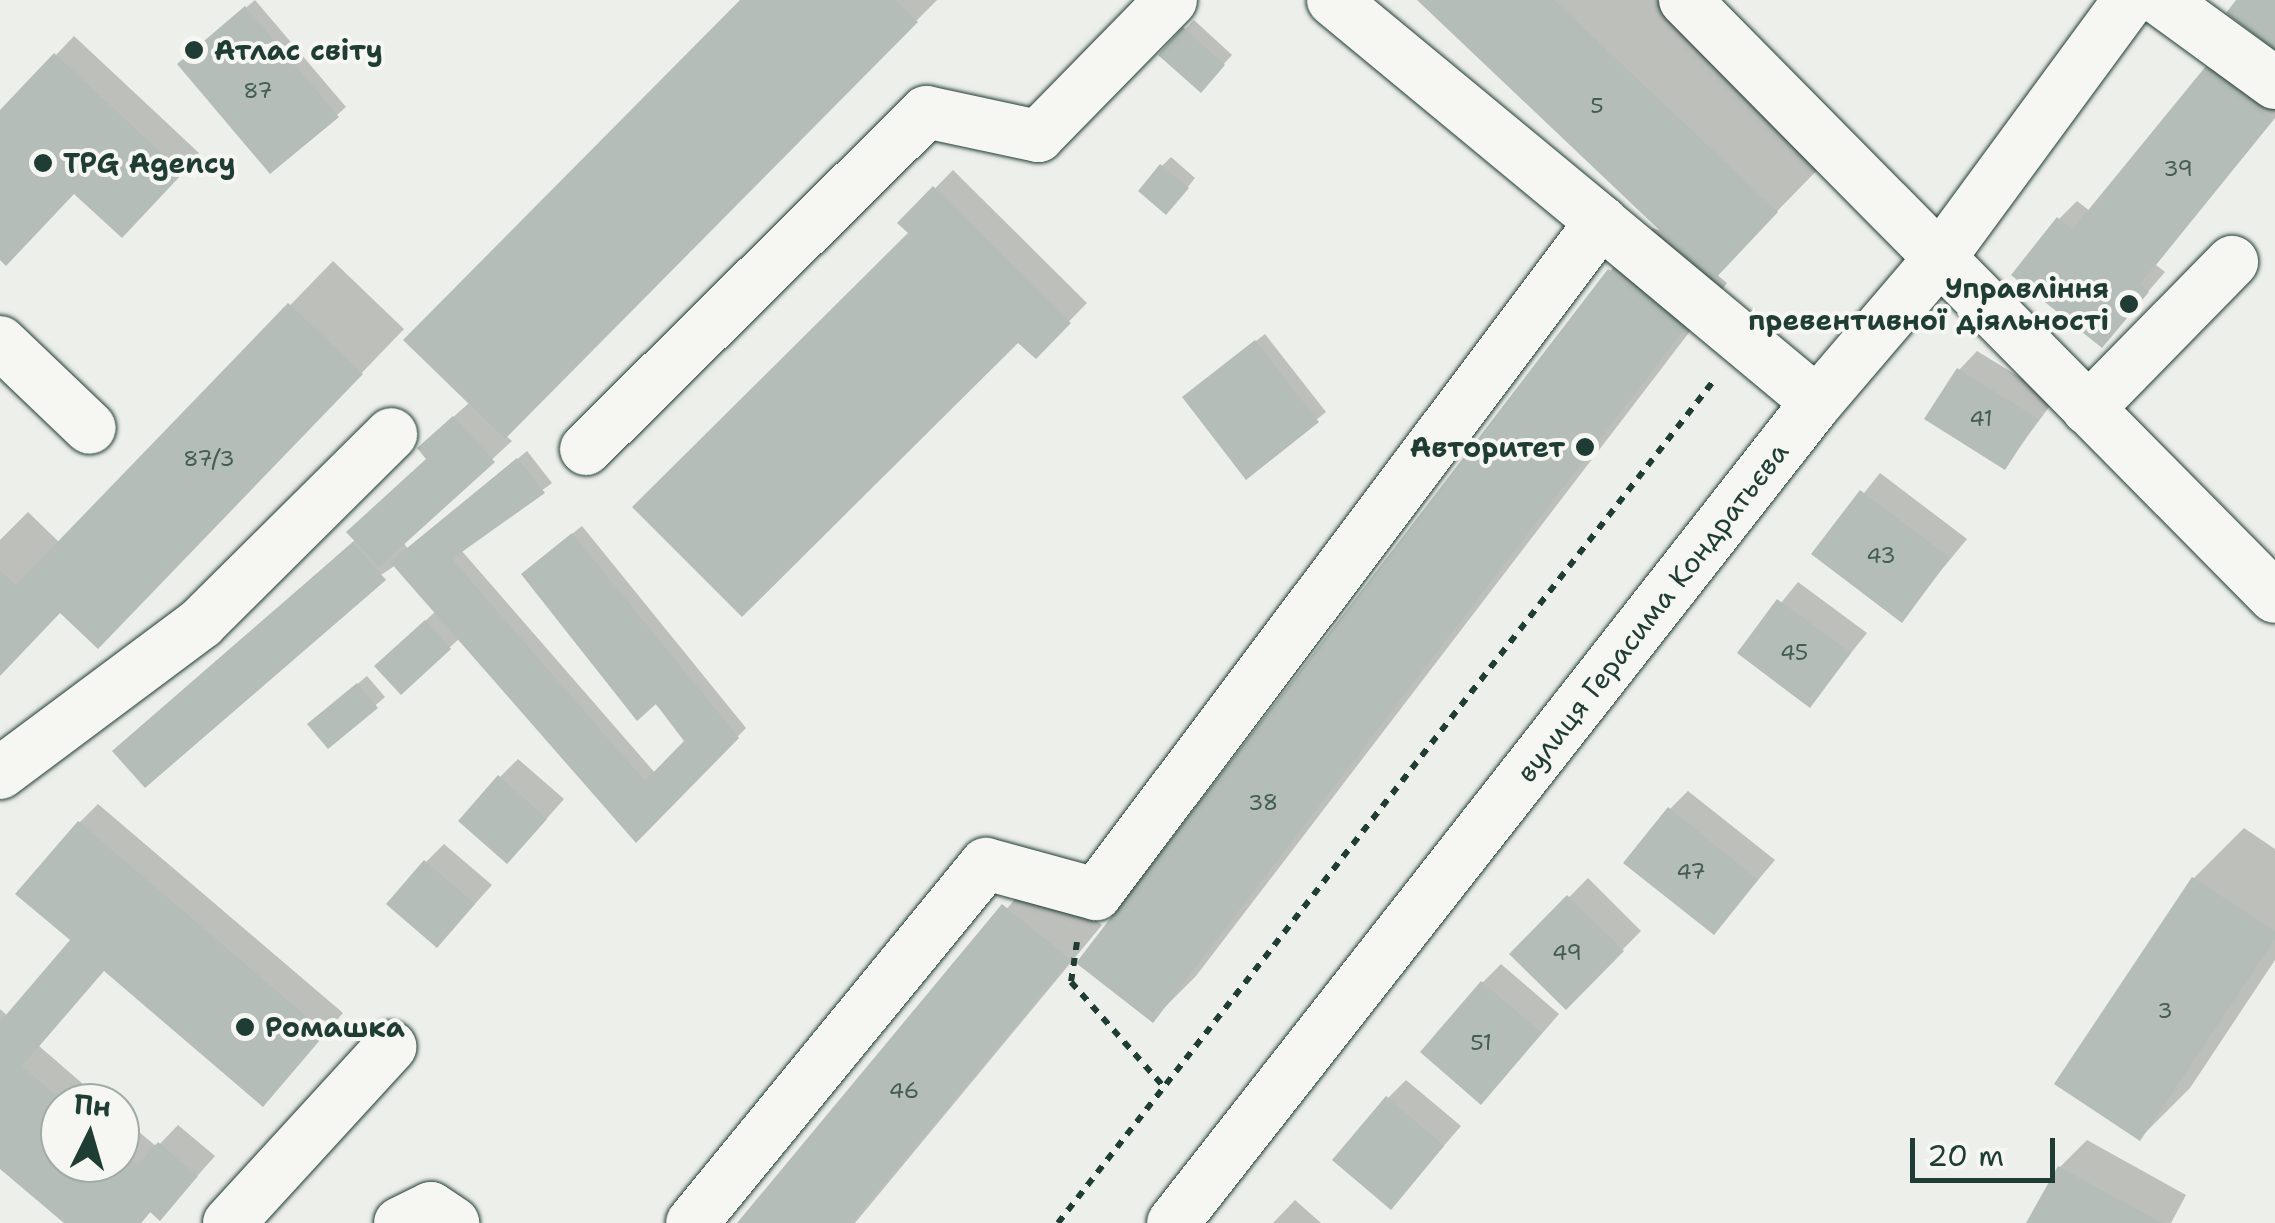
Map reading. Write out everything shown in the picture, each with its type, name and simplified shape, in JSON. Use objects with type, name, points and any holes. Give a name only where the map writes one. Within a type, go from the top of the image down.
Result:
[{"type":"street","points":[[586,449],[926,112],[1038,136],[1170,0]]},
{"type":"street","points":[[1333,0],[1817,402]]},
{"type":"street","points":[[1685,0],[2088,409],[2268,574]]},
{"type":"street","name":"вулиця Герасима Кондратьєва","points":[[1173,1223],[1817,402],[1939,259],[2128,0]]},
{"type":"street","points":[[2161,0],[2275,84]]},
{"type":"street","points":[[692,1223],[986,864],[1096,894],[1601,222]]},
{"type":"street","points":[[2088,409],[2232,262]]},
{"type":"street","points":[[0,342],[90,428]]},
{"type":"street","points":[[0,773],[201,622],[390,434]]},
{"type":"street","points":[[228,1223],[390,1047]]},
{"type":"street","points":[[400,1223],[431,1208],[453,1223]]},
{"type":"path","points":[[1058,1223],[1744,341]]},
{"type":"path","points":[[1096,894],[1074,950],[1071,982],[1164,1087]]},
{"type":"building","points":[[740,0],[895,0],[918,22],[505,439],[403,340]]},
{"type":"building","points":[[1417,0],[1554,0],[1778,212],[1713,281]]},
{"type":"building","points":[[2236,0],[2275,0],[2275,50],[2226,13]]},
{"type":"building","points":[[245,6],[339,117],[270,174],[177,64]]},
{"type":"building","points":[[1183,27],[1225,65],[1201,93],[1158,55]]},
{"type":"building","points":[[54,53],[183,173],[122,238],[74,194],[6,266],[0,260],[0,110]]},
{"type":"building","points":[[2206,66],[2273,120],[2140,284],[2149,292],[2102,348],[2011,275],[2057,217],[2072,230]]},
{"type":"building","points":[[1160,164],[1189,188],[1166,215],[1138,191]]},
{"type":"building","points":[[933,186],[1071,323],[1036,359],[1018,343],[742,617],[632,507],[908,233],[897,223]]},
{"type":"building","points":[[1608,269],[1686,327],[1153,1023],[1076,963]]},
{"type":"building","points":[[288,303],[363,374],[98,649],[60,613],[0,676],[0,570],[16,585]]},
{"type":"building","points":[[1255,340],[1319,422],[1246,480],[1182,397]]},
{"type":"building","points":[[1957,368],[2038,419],[2005,470],[1924,419]]},
{"type":"building","points":[[453,416],[495,462],[379,567],[346,532],[426,459],[417,448]]},
{"type":"building","points":[[517,458],[545,493],[452,559],[645,781],[684,741],[656,704],[637,721],[521,574],[572,533],[739,738],[636,843],[390,562]]},
{"type":"building","points":[[1860,490],[1950,558],[1902,623],[1811,554]]},
{"type":"building","points":[[353,542],[386,580],[145,788],[112,751]]},
{"type":"building","points":[[1777,599],[1851,653],[1810,708],[1737,653]]},
{"type":"building","points":[[425,620],[451,649],[401,695],[374,666]]},
{"type":"building","points":[[357,683],[378,708],[328,749],[307,724]]},
{"type":"building","points":[[498,775],[547,819],[507,864],[458,821]]},
{"type":"building","points":[[1668,807],[1758,880],[1714,935],[1623,863]]},
{"type":"building","name":"Ромашка","points":[[78,821],[326,1033],[263,1107],[104,971],[22,1066],[42,1083],[40,1183],[140,1183],[140,1163],[158,1142],[198,1176],[160,1221],[150,1212],[141,1223],[64,1223],[0,1169],[0,1022],[70,940],[15,894]]},
{"type":"building","points":[[424,860],[475,904],[437,948],[386,904]]},
{"type":"building","points":[[2192,877],[2275,931],[2275,939],[2140,1141],[2054,1084]]},
{"type":"building","points":[[1567,895],[1624,951],[1566,1010],[1509,954]]},
{"type":"building","points":[[1002,904],[1071,960],[852,1223],[737,1223]]},
{"type":"building","points":[[1481,981],[1542,1033],[1481,1105],[1420,1052]]},
{"type":"building","points":[[1386,1096],[1444,1146],[1391,1210],[1332,1160]]},
{"type":"building","points":[[2058,1166],[2162,1223],[2026,1223]]},
{"type":"place","name":"Атлас світу","points":[[194,50]]},
{"type":"place","name":"TPG Agency","points":[[43,163]]},
{"type":"place","name":"Управління превентивної діяльності","points":[[2129,304]]},
{"type":"place","name":"Авторитет","points":[[1585,447]]},
{"type":"place","name":"Ромашка","points":[[245,1027]]}]
